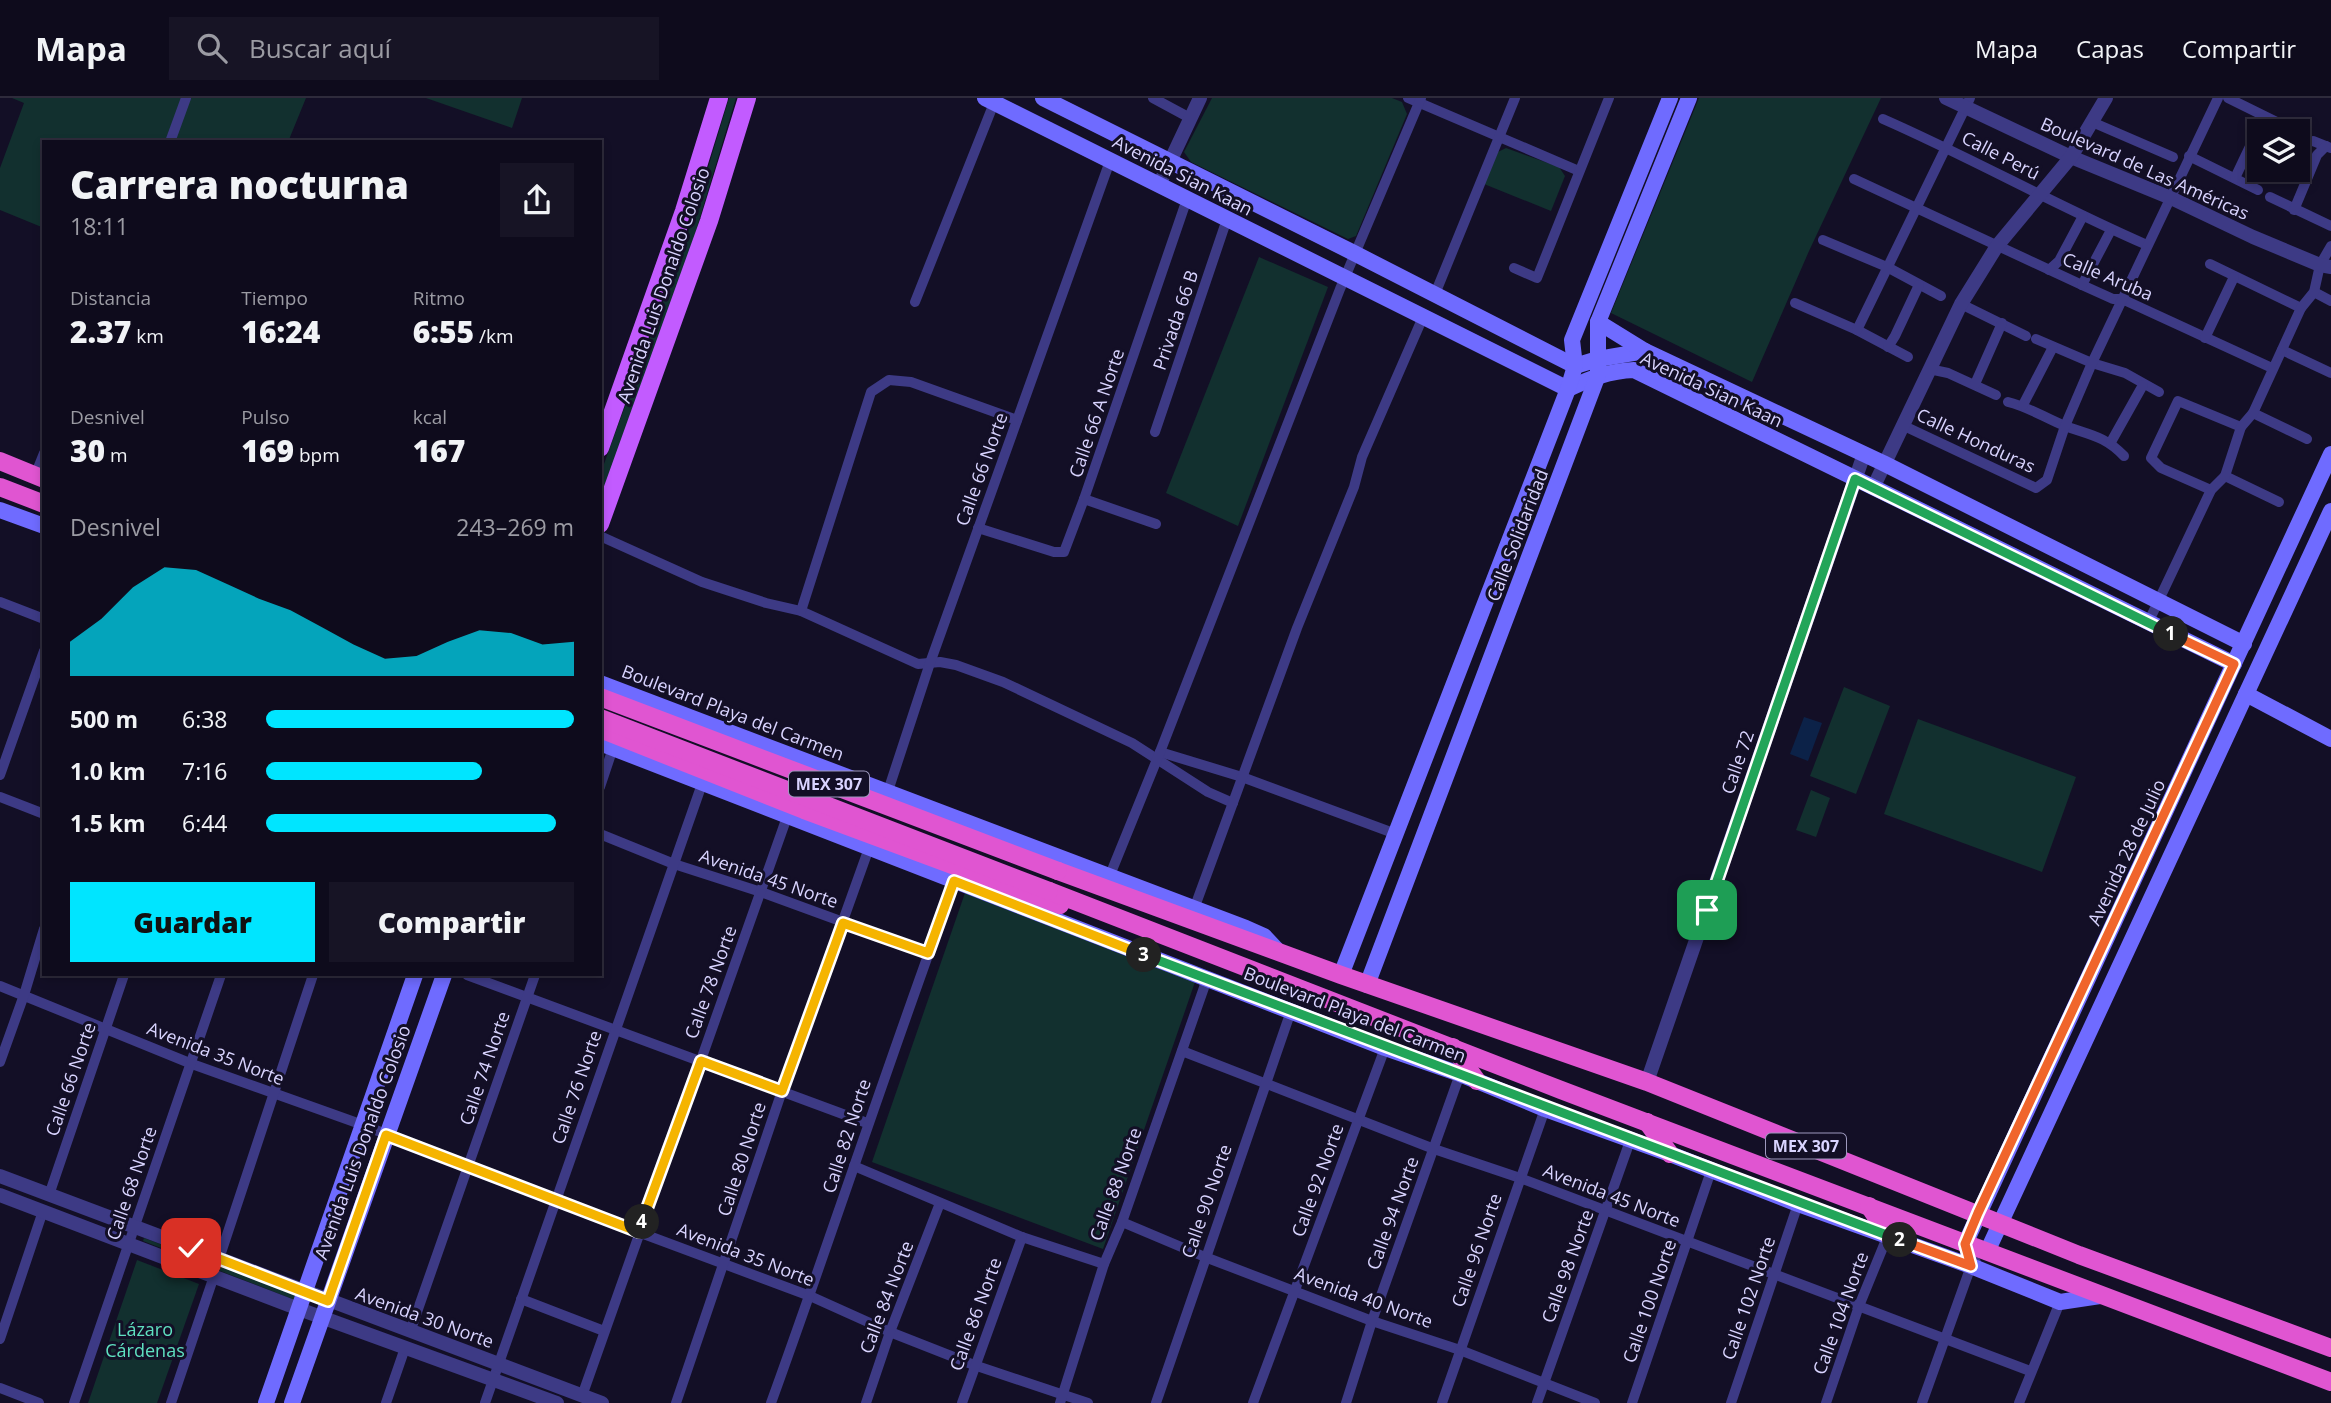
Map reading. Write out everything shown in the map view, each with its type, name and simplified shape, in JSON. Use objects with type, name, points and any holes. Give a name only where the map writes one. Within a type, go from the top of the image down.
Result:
[{"type":"highway","points":[[0,461],[42,473]]},
{"type":"highway","points":[[0,470],[42,485]]},
{"type":"highway","points":[[0,487],[42,503]]},
{"type":"highway","points":[[0,496],[42,511]]},
{"type":"highway","name":"MEX 307","points":[[602,698],[1367,985],[1647,1082],[2079,1255],[2331,1348]]},
{"type":"highway","name":"MEX 307","points":[[602,719],[2100,1296],[2331,1382]]},
{"type":"highway","points":[[611,742],[804,810],[1246,975],[1265,974]]},
{"type":"highway","points":[[1453,1047],[1469,1078]]},
{"type":"highway","points":[[1647,1122],[1670,1154]]},
{"type":"highway","points":[[1869,1206],[1888,1236]]},
{"type":"main road","name":"Avenida Luis Donaldo Colosio","points":[[602,442],[684,211],[719,98]]},
{"type":"main road","name":"Avenida Luis Donaldo Colosio","points":[[602,518],[709,221],[747,98]]},
{"type":"main road","name":"Avenida Sian Kaan","points":[[1043,98],[1575,366],[1634,370],[2234,664]]},
{"type":"main road","name":"Calle Solidaridad","points":[[1341,975],[1568,389],[1575,366],[1573,340],[1670,98]]},
{"type":"main road","name":"Calle Solidaridad","points":[[1367,985],[1598,367],[1598,323],[1689,98]]},
{"type":"main road","name":"Avenida Sian Kaan","points":[[989,100],[1568,389],[1598,367],[1645,351],[1884,463],[2244,644]]},
{"type":"main road","points":[[1598,323],[1645,351]]},
{"type":"main road","points":[[0,454],[42,473]]},
{"type":"main road","name":"Avenida 28 de Julio","points":[[1965,1244],[2331,454]]},
{"type":"main road","points":[[2311,498],[2323,495],[2331,503]]},
{"type":"main road","points":[[0,510],[42,525]]},
{"type":"main road","points":[[1987,1252],[2331,511]]},
{"type":"main road","name":"Boulevard Playa del Carmen","points":[[602,684],[1110,875],[1264,936],[1279,952]]},
{"type":"main road","points":[[611,742],[610,709],[620,697],[628,693]]},
{"type":"main road","points":[[2246,694],[2331,739]]},
{"type":"main road","name":"Boulevard Playa del Carmen","points":[[611,742],[702,784],[787,817],[1545,1109],[1971,1266],[2060,1303]]},
{"type":"main road","points":[[2171,800],[2178,810],[2192,809]]},
{"type":"main road","points":[[1396,834],[1420,845]]},
{"type":"main road","points":[[1384,864],[1409,874]]},
{"type":"main road","name":"Avenida Luis Donaldo Colosio","points":[[266,1403],[415,976]]},
{"type":"main road","name":"Avenida Luis Donaldo Colosio","points":[[292,1403],[444,976]]},
{"type":"main road","points":[[2060,1303],[2100,1296]]},
{"type":"street","points":[[171,140],[186,98]]},
{"type":"street","points":[[1153,98],[1190,118]]},
{"type":"street","points":[[1159,185],[1200,98]]},
{"type":"street","points":[[1435,294],[1515,98]]},
{"type":"street","points":[[1514,268],[1537,278],[1609,98]]},
{"type":"street","name":"Boulevard de Las Américas","points":[[1946,98],[1968,102],[2071,157],[2325,266]]},
{"type":"street","points":[[1873,488],[1961,304],[1997,246],[2071,157],[2106,98]]},
{"type":"street","points":[[2065,426],[2217,98]]},
{"type":"street","points":[[2228,98],[2268,119]]},
{"type":"street","points":[[1110,875],[1416,99],[1579,171]]},
{"type":"street","points":[[915,302],[989,100]]},
{"type":"street","points":[[1857,330],[1968,102]]},
{"type":"street","points":[[2235,178],[2264,117]]},
{"type":"street","name":"Calle Perú","points":[[1883,119],[1945,146],[2040,195],[2147,245]]},
{"type":"street","points":[[2092,122],[2173,157]]},
{"type":"street","points":[[2314,141],[2329,147]]},
{"type":"street","points":[[2294,210],[2317,155],[2329,147]]},
{"type":"street","points":[[2189,156],[2258,190]]},
{"type":"street","name":"Calle 66 Norte","points":[[888,791],[930,663],[1110,160]]},
{"type":"street","name":"Calle Aruba","points":[[1854,179],[2082,285],[2113,299],[2122,299],[2272,368]]},
{"type":"street","points":[[2270,197],[2331,226]]},
{"type":"street","name":"Calle 66 A Norte","points":[[978,528],[1064,552],[1187,199]]},
{"type":"street","points":[[2049,270],[2059,261],[2083,216]]},
{"type":"street","name":"Privada 66 B","points":[[1155,432],[1227,219]]},
{"type":"street","points":[[2082,285],[2112,230]]},
{"type":"street","points":[[1824,240],[1887,267],[1941,296]]},
{"type":"street","points":[[2148,623],[2211,490],[2225,477],[2241,427],[2253,413],[2301,308],[2314,292],[2331,246]]},
{"type":"street","points":[[2210,264],[2301,308]]},
{"type":"street","points":[[2205,338],[2234,276]]},
{"type":"street","points":[[1888,347],[1919,285]]},
{"type":"street","points":[[2314,292],[2331,301]]},
{"type":"street","points":[[1796,303],[1857,330],[1908,357]]},
{"type":"street","points":[[1961,304],[2053,347],[2125,373],[2159,392]]},
{"type":"street","points":[[1194,909],[1297,628],[1354,487],[1362,457],[1423,317]]},
{"type":"street","points":[[1975,384],[2002,323]]},
{"type":"street","points":[[2023,405],[2053,347]]},
{"type":"street","points":[[2282,350],[2331,373]]},
{"type":"street","points":[[1929,369],[1948,373],[1996,396]]},
{"type":"street","points":[[801,611],[872,392],[889,380],[911,382],[1017,420]]},
{"type":"street","points":[[2111,442],[2143,384]]},
{"type":"street","points":[[2211,490],[2161,468],[2151,458],[2178,401],[2241,427]]},
{"type":"street","points":[[2008,402],[2023,405],[2065,426],[2111,442],[2124,456]]},
{"type":"street","points":[[2253,413],[2307,439]]},
{"type":"street","name":"Calle Honduras","points":[[1902,425],[2036,488],[2047,480],[2065,426]]},
{"type":"street","name":"Calle 72","points":[[1647,1082],[1864,454]]},
{"type":"street","points":[[2225,477],[2279,502]]},
{"type":"street","points":[[1084,499],[1156,524]]},
{"type":"street","points":[[602,537],[702,582],[765,603],[801,611],[918,664],[940,662],[1003,682],[1159,755],[1242,777],[1396,834]]},
{"type":"street","points":[[0,602],[42,617]]},
{"type":"street","points":[[0,775],[42,656]]},
{"type":"street","points":[[602,779],[611,742]]},
{"type":"street","points":[[1159,755],[1208,792],[1233,803]]},
{"type":"street","name":"Calle 76 Norte","points":[[485,1403],[702,784]]},
{"type":"street","points":[[0,797],[42,813]]},
{"type":"street","name":"Calle 78 Norte","points":[[582,1396],[787,817]]},
{"type":"street","name":"Avenida 45 Norte","points":[[602,835],[674,864],[761,892],[928,953]]},
{"type":"street","name":"Calle 80 Norte","points":[[676,1403],[782,1091],[869,848]]},
{"type":"street","name":"Calle 82 Norte","points":[[771,1403],[954,881]]},
{"type":"street","points":[[0,1062],[42,936]]},
{"type":"street","name":"Calle 66 Norte","points":[[49,1195],[124,976]]},
{"type":"street","name":"Calle 68 Norte","points":[[74,1403],[221,976]]},
{"type":"street","points":[[219,1259],[313,976]]},
{"type":"street","points":[[470,976],[867,1123]]},
{"type":"street","name":"Calle 74 Norte","points":[[410,1332],[535,976]]},
{"type":"street","name":"Calle 88 Norte","points":[[1061,1398],[1104,1264],[1122,1222],[1207,979]]},
{"type":"street","name":"Avenida 35 Norte","points":[[0,986],[191,1063],[363,1125],[555,1201],[810,1296],[890,1332],[1061,1398],[1088,1403]]},
{"type":"street","name":"Calle 90 Norte","points":[[1156,1403],[1291,1011]]},
{"type":"street","name":"Calle 92 Norte","points":[[1253,1403],[1385,1048]]},
{"type":"street","name":"Avenida 45 Norte","points":[[1182,1051],[1434,1149],[1520,1178],[2031,1371]]},
{"type":"street","name":"Calle 94 Norte","points":[[1346,1403],[1372,1321],[1434,1149],[1469,1078]]},
{"type":"street","name":"Calle 96 Norte","points":[[1441,1403],[1545,1109]]},
{"type":"street","name":"Calle 98 Norte","points":[[1537,1403],[1630,1141]]},
{"type":"street","points":[[855,1166],[1022,1237],[1104,1264]]},
{"type":"street","name":"Calle 100 Norte","points":[[1632,1403],[1711,1171]]},
{"type":"street","name":"Avenida 30 Norte","points":[[0,1176],[602,1403]]},
{"type":"street","name":"Avenida 30 Norte","points":[[0,1195],[322,1318],[557,1403]]},
{"type":"street","name":"Calle 84 Norte","points":[[866,1403],[890,1332],[940,1203]]},
{"type":"street","name":"Calle 102 Norte","points":[[1731,1403],[1798,1204]]},
{"type":"street","points":[[0,1339],[43,1212]]},
{"type":"street","name":"Avenida 40 Norte","points":[[1122,1222],[1372,1321],[1460,1350],[1595,1403]]},
{"type":"street","name":"Calle 104 Norte","points":[[1826,1403],[1859,1306],[1888,1236]]},
{"type":"street","name":"Calle 86 Norte","points":[[962,1403],[1022,1237]]},
{"type":"street","points":[[1965,1244],[1971,1266]]},
{"type":"street","points":[[1922,1403],[1971,1266],[1987,1252]]},
{"type":"street","points":[[171,1403],[214,1276]]},
{"type":"street","points":[[521,1299],[604,1331]]},
{"type":"street","points":[[2019,1403],[2060,1303]]},
{"type":"street","points":[[386,1403],[405,1348]]},
{"type":"street","points":[[0,1388],[39,1403]]},
{"type":"green space","points":[[12,98],[306,98],[289,140],[42,140],[42,227],[0,210],[0,168],[24,103]]},
{"type":"green space","points":[[426,98],[522,98],[512,128]]},
{"type":"green space","points":[[729,98],[736,98],[692,244],[602,493],[602,469],[691,224]]},
{"type":"green space","points":[[1212,98],[1392,98],[1402,102],[1407,114],[1356,236],[1348,239],[1191,162],[1184,152]]},
{"type":"green space","points":[[1699,98],[1881,98],[1809,251],[1752,382],[1611,313]]},
{"type":"green space","points":[[1506,148],[1559,167],[1565,176],[1551,211],[1484,184],[1498,152]]},
{"type":"green space","points":[[1259,257],[1328,287],[1238,526],[1166,493]]},
{"type":"green space","points":[[1844,687],[1890,706],[1856,794],[1810,776]]},
{"type":"green space","points":[[1918,719],[2076,777],[2042,872],[1884,814]]},
{"type":"green space","points":[[1811,790],[1830,798],[1816,837],[1796,830]]},
{"type":"green space","points":[[966,890],[1196,979],[1103,1249],[872,1162]]},
{"type":"green space","points":[[144,1238],[298,1295],[295,1300],[143,1241]]},
{"type":"green space","name":"Lázaro Cárdenas","points":[[137,1260],[199,1284],[157,1403],[88,1403]]},
{"type":"water","points":[[1804,717],[1822,723],[1808,761],[1790,754]]},
{"type":"route","points":[[191,1248],[328,1301],[386,1135],[639,1232],[701,1061],[782,1091],[843,923],[928,953],[954,881],[1545,1109],[1971,1266],[1965,1244],[1978,1213],[2234,664],[1855,479],[1707,910]]}]
